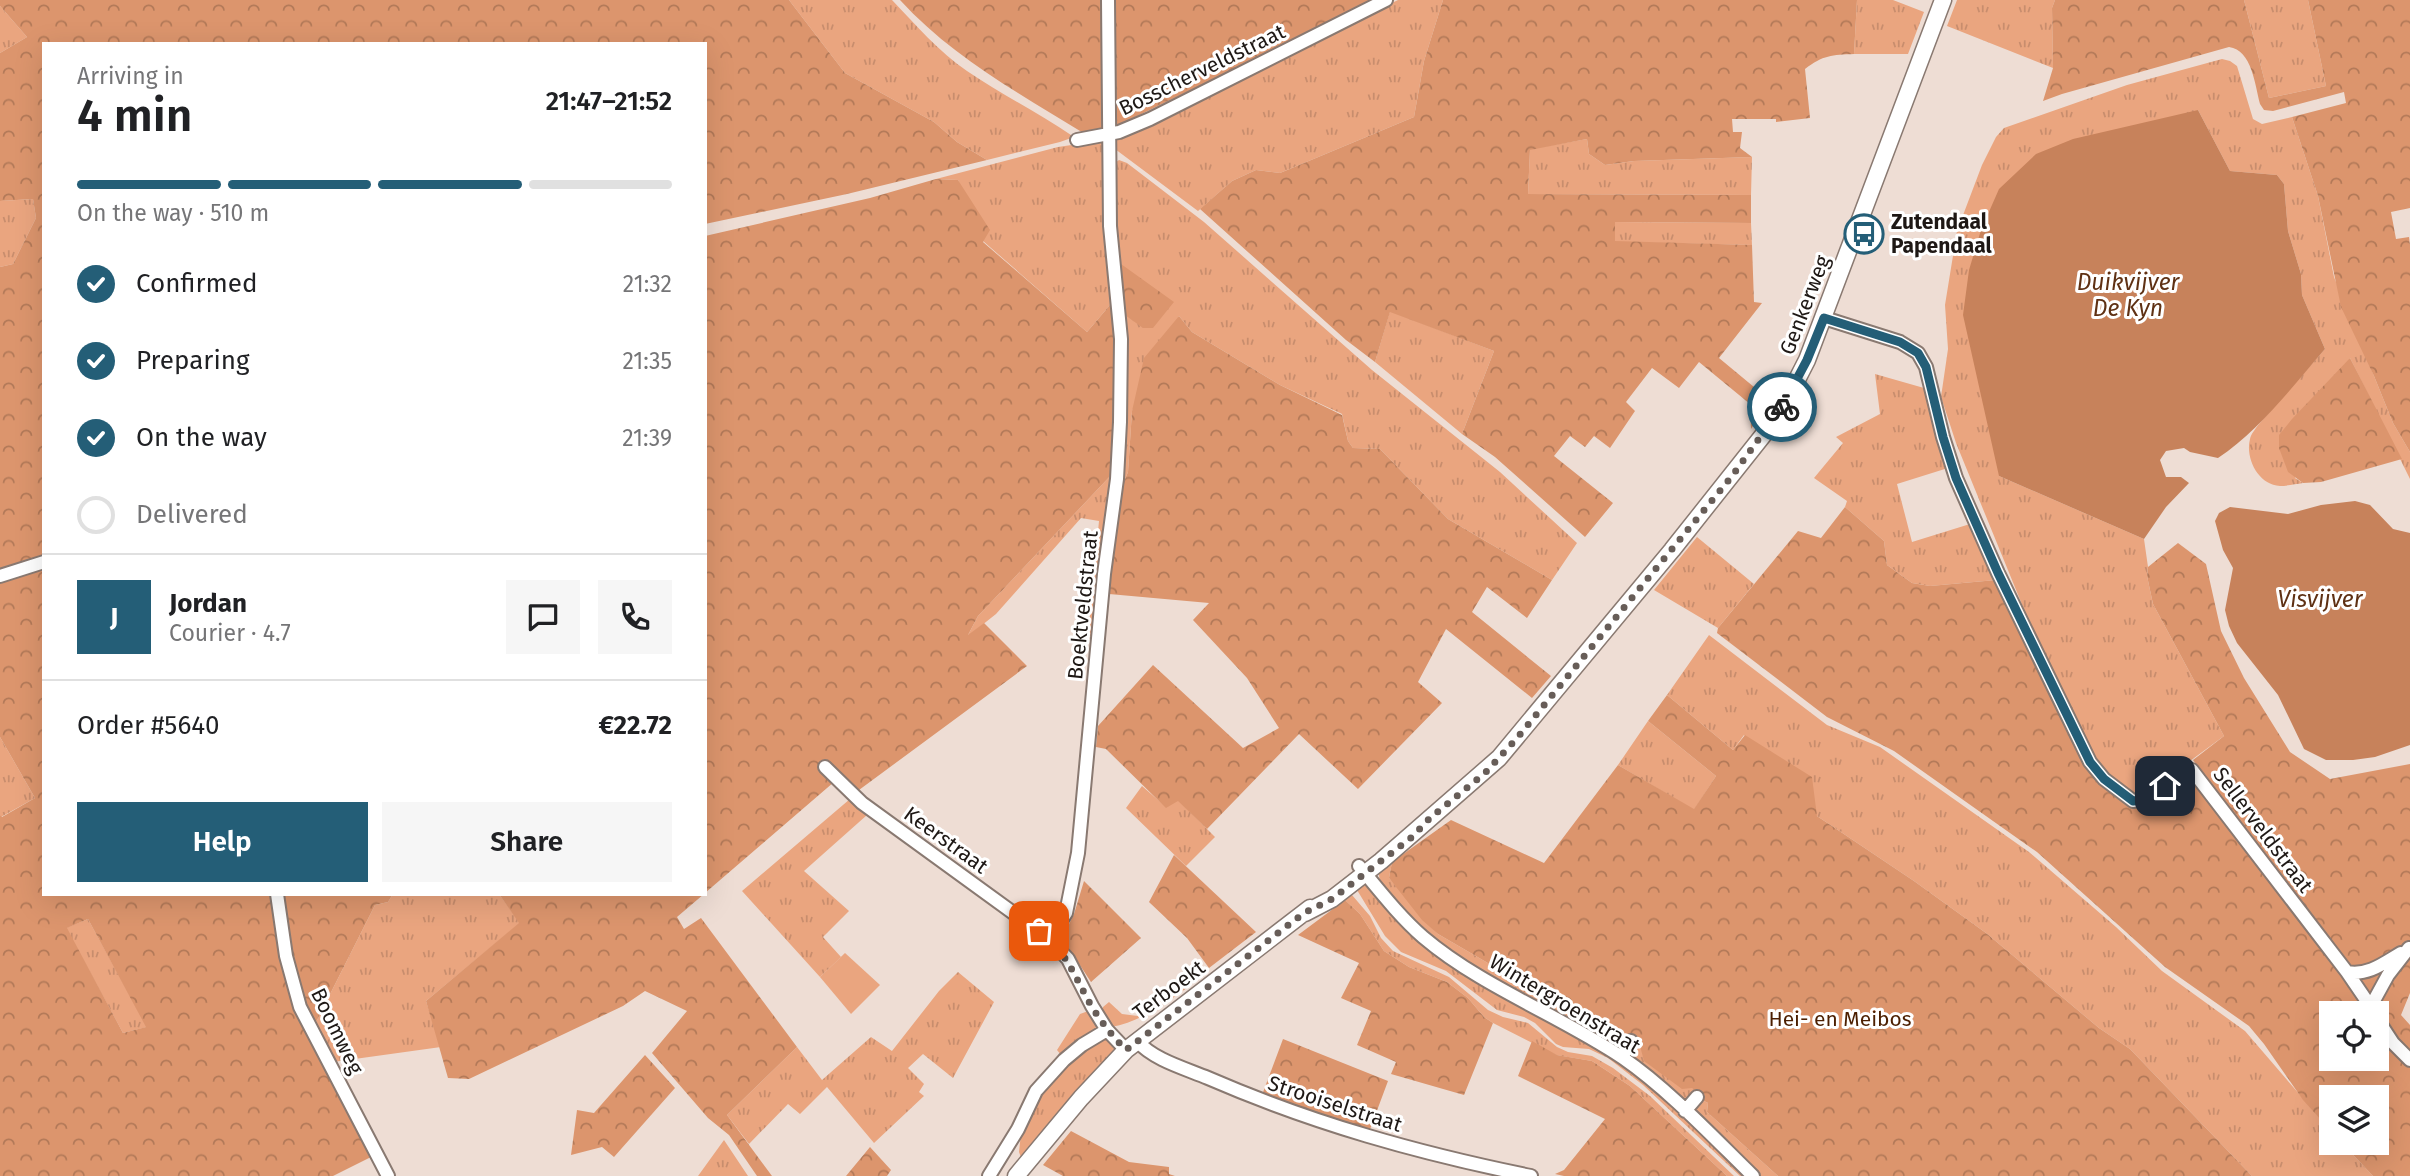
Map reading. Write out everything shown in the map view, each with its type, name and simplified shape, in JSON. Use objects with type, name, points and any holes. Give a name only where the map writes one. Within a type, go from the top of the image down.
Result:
[{"type":"main road","name":"Genkerweg","points":[[1640,588],[1781,411],[1829,319],[1943,0]]},
{"type":"main road","name":"Terboekt","points":[[1016,1176],[1081,1098],[1131,1046],[1304,913],[1332,899],[1362,869],[1412,837],[1499,758],[1640,588]]},
{"type":"street","name":"Boektveldstraat","points":[[1049,939],[1066,913],[1078,853],[1104,574],[1117,479],[1121,339],[1110,226],[1108,0]]},
{"type":"street","name":"Bosscherveldstraat","points":[[1077,140],[1119,132],[1150,119],[1386,0]]},
{"type":"street","name":"Sellerveldstraat","points":[[1829,319],[1900,342],[1918,353],[1926,367],[1956,478],[1998,573],[2096,771],[2133,801],[2142,800],[2192,770],[2367,1001]]},
{"type":"street","points":[[0,576],[42,563]]},
{"type":"street","name":"Keerstraat","points":[[825,767],[862,803],[1049,939]]},
{"type":"street","name":"Wintergroenstraat","points":[[1362,869],[1423,937],[1457,962],[1622,1057],[1685,1111],[1753,1176]]},
{"type":"street","name":"Boomweg","points":[[276,896],[286,956],[300,1007],[388,1176]]},
{"type":"street","points":[[1049,939],[1068,960],[1107,1030],[1131,1046]]},
{"type":"street","points":[[2347,972],[2358,974],[2377,967],[2410,948]]},
{"type":"street","points":[[2378,1001],[2388,975],[2410,948]]},
{"type":"street","points":[[989,1176],[1043,1082],[1064,1060],[1107,1030]]},
{"type":"street","name":"Sellerveldstraat","points":[[2389,1036],[2410,1060]]},
{"type":"street","points":[[1622,1057],[1631,1041]]},
{"type":"street","name":"Strooiselstraat","points":[[1131,1046],[1308,1119],[1407,1148],[1531,1176]]},
{"type":"street","points":[[1685,1111],[1697,1097]]},
{"type":"green space","points":[[0,0],[789,0],[845,73],[934,122],[957,142],[987,160],[847,194],[707,224],[707,42],[42,42],[42,558],[0,572],[0,267],[13,264],[36,218],[33,199],[0,201],[0,53],[27,37],[0,6]]},
{"type":"green space","points":[[789,0],[892,0],[957,63],[1074,137],[987,160],[957,142],[934,122],[845,73]]},
{"type":"green space","points":[[900,0],[1375,0],[1119,125],[1085,134],[964,57]]},
{"type":"green space","points":[[1398,0],[1443,0],[1424,61],[1414,117],[1280,173],[1256,170],[1232,181],[1198,211],[1115,149],[1113,140]]},
{"type":"green space","points":[[1443,0],[1857,0],[1854,54],[1828,57],[1805,69],[1810,118],[1776,122],[1776,119],[1732,119],[1733,132],[1742,132],[1740,148],[1752,157],[1634,161],[1605,165],[1589,154],[1587,139],[1530,150],[1528,194],[1751,195],[1751,223],[1615,222],[1615,241],[1752,245],[1754,302],[1762,303],[1719,358],[1754,387],[1757,384],[1767,391],[1780,372],[1784,376],[1751,429],[1750,404],[1699,362],[1679,388],[1652,368],[1626,402],[1635,411],[1610,448],[1594,436],[1585,447],[1570,436],[1554,456],[1613,503],[1585,537],[1495,457],[1462,434],[1494,351],[1390,312],[1375,362],[1346,340],[1200,209],[1232,181],[1256,170],[1280,173],[1414,117],[1424,61]]},
{"type":"green space","points":[[1857,0],[1893,0],[1924,12],[1908,54],[1854,54]]},
{"type":"green space","points":[[1957,0],[2055,0],[2052,8],[2053,68],[1947,26]]},
{"type":"green space","points":[[2055,0],[2244,0],[2269,98],[2326,86],[2308,0],[2410,0],[2410,208],[2391,212],[2396,239],[2409,237],[2410,245],[2410,452],[2393,423],[2341,307],[2318,196],[2292,117],[2346,103],[2344,92],[2273,111],[2264,110],[2248,61],[2243,54],[2229,47],[2043,101],[2053,68],[2052,8]]},
{"type":"green space","points":[[2244,0],[2308,0],[2326,86],[2269,98]]},
{"type":"green space","points":[[0,6],[27,37],[0,53]]},
{"type":"green space","points":[[2222,59],[2237,66],[2253,119],[2262,124],[2292,117],[2318,196],[2334,277],[2393,423],[2410,452],[2410,479],[2350,358],[2295,478],[2303,483],[2283,486],[2272,484],[2265,481],[2255,469],[2249,454],[2252,433],[2325,349],[2302,295],[2301,274],[2288,231],[2284,184],[2277,175],[2230,171],[2198,110],[1999,476],[2144,539],[2147,576],[2153,604],[2224,736],[2152,789],[2136,794],[2108,776],[2099,766],[2030,624],[1956,443],[1941,397],[1948,349],[1945,305],[1957,231],[1982,165],[1996,137],[2004,128],[2127,85]]},
{"type":"green space","points":[[1587,139],[1589,154],[1605,165],[1634,161],[1752,157],[1751,195],[1528,194],[1530,149]]},
{"type":"green space","points":[[1105,140],[1113,307],[1110,305],[1087,332],[983,241],[958,180],[936,179],[1058,147]]},
{"type":"green space","points":[[1119,160],[1127,163],[1204,222],[1372,370],[1500,472],[1577,543],[1552,580],[1448,519],[1380,449],[1353,448],[1348,441],[1342,414],[1280,385],[1192,332],[1179,316],[1132,411],[1128,472],[1119,493],[1122,321],[1112,165]]},
{"type":"green space","points":[[936,179],[958,180],[990,230],[983,242],[1087,332],[1110,305],[1113,307],[1116,353],[1114,472],[978,616],[968,635],[984,623],[1027,666],[859,790],[831,765],[834,782],[707,891],[707,236],[870,198]]},
{"type":"green space","points":[[33,199],[36,218],[13,264],[0,267],[0,201]]},
{"type":"green space","points":[[1615,222],[1751,223],[1752,245],[1615,242]]},
{"type":"green space","points":[[1121,264],[1174,302],[1153,328],[1143,328],[1125,315]]},
{"type":"green space","points":[[1390,311],[1494,351],[1462,434],[1375,362]]},
{"type":"green space","points":[[1179,316],[1192,332],[1280,385],[1342,415],[1348,441],[1353,448],[1380,449],[1448,519],[1552,580],[1527,618],[1487,587],[1472,612],[1551,676],[1532,698],[1446,629],[1418,682],[1442,703],[1358,789],[1299,734],[1207,829],[1178,801],[1166,808],[1106,749],[1096,747],[1098,726],[1153,665],[1243,748],[1279,728],[1247,678],[1193,620],[1209,603],[1109,594],[1110,554],[1119,493],[1128,472],[1132,411],[1144,358]]},
{"type":"green space","points":[[2350,358],[2402,459],[2321,482],[2303,483],[2288,472],[2279,448],[2279,435]]},
{"type":"green space","points":[[1875,374],[1924,388],[1928,392],[1948,468],[1897,484],[1912,542],[1970,524],[1996,580],[1930,586],[1912,583],[1887,565],[1884,541],[1845,507],[1847,501],[1814,478],[1843,443],[1836,437],[1880,414]]},
{"type":"green space","points":[[1114,472],[1094,636],[1088,636],[1099,521],[1081,518],[996,614],[967,637],[978,616]]},
{"type":"green space","points":[[1845,507],[1884,541],[1887,565],[1912,583],[1930,586],[1996,580],[2099,783],[2126,802],[2143,805],[2199,768],[2193,760],[2224,736],[2153,604],[2147,576],[2148,567],[2178,543],[2206,564],[2221,631],[2244,678],[2290,752],[2330,779],[2410,764],[2410,993],[2401,1015],[2410,1025],[2410,1176],[2373,1176],[2353,1155],[2389,1155],[2389,1085],[2319,1085],[2319,1118],[2249,1026],[2165,967],[2037,852],[1894,751],[1827,717],[1717,633],[1718,628],[1798,531],[1821,538]]},
{"type":"green space","points":[[1697,537],[1754,584],[1718,628],[1654,590]]},
{"type":"green space","points":[[42,567],[42,896],[270,896],[290,994],[325,1070],[373,1156],[333,1176],[0,1176],[0,815],[2,817],[35,798],[0,737],[0,581]],"holes":[[[88,919],[146,1027],[123,1033],[67,928]]]},
{"type":"green space","points":[[1709,635],[1827,725],[1880,747],[2029,852],[2116,927],[2162,971],[2245,1031],[2319,1117],[2319,1155],[2353,1155],[2373,1176],[2252,1176],[2130,1049],[2099,1028],[1986,933],[1817,816],[1744,735],[1733,750],[1667,695]]},
{"type":"green space","name":"Hei- en Meibos","points":[[1667,695],[1733,750],[1745,735],[1812,777],[1817,816],[1986,933],[2099,1028],[2130,1049],[2252,1176],[1778,1176],[1707,1112],[1708,1103],[1700,1099],[1692,1088],[1682,1089],[1644,1061],[1640,1046],[1625,1035],[1618,1039],[1438,934],[1422,920],[1389,878],[1392,862],[1451,820],[1544,863],[1618,765],[1694,809],[1716,776],[1648,721]]},
{"type":"green space","points":[[1648,721],[1716,776],[1694,810],[1618,765]]},
{"type":"green space","points":[[0,737],[35,798],[1,817],[0,815]]},
{"type":"green space","points":[[1142,786],[1166,807],[1178,800],[1215,837],[1186,866],[1126,808]]},
{"type":"green space","points":[[850,799],[867,815],[804,871],[849,911],[823,937],[841,957],[820,977],[742,891]]},
{"type":"green space","points":[[1174,855],[1256,932],[1209,968],[1187,938],[1149,902]]},
{"type":"green space","points":[[1392,862],[1389,878],[1438,934],[1618,1039],[1625,1035],[1628,1039],[1619,1046],[1610,1046],[1494,980],[1439,942],[1415,921],[1381,884],[1379,872]]},
{"type":"green space","points":[[1084,881],[1141,938],[1091,982],[1064,941]]},
{"type":"green space","points":[[1362,885],[1370,887],[1397,917],[1637,1074],[1747,1176],[1740,1176],[1643,1085],[1608,1058],[1589,1049],[1556,1044],[1535,1023],[1524,1017],[1497,1010],[1446,971],[1401,952],[1385,936],[1357,890]]},
{"type":"green space","points":[[1352,895],[1370,916],[1381,938],[1393,951],[1449,977],[1488,1010],[1528,1023],[1557,1047],[1568,1052],[1592,1056],[1613,1068],[1650,1096],[1734,1176],[1727,1176],[1630,1086],[1592,1061],[1556,1055],[1493,1023],[1447,982],[1409,967],[1384,951],[1360,914],[1345,900]]},
{"type":"green space","points":[[280,896],[392,896],[388,902],[375,905],[315,1024],[301,993],[288,944]]},
{"type":"green space","points":[[392,896],[500,896],[520,923],[426,1001],[441,1047],[333,1062],[315,1024],[375,905],[388,902]]},
{"type":"green space","points":[[500,896],[702,896],[677,917],[684,929],[701,918],[797,1047],[727,1115],[772,1176],[757,1176],[729,1135],[708,1118],[652,1053],[687,1011],[645,991],[623,1006],[469,1079],[448,1078],[426,1001],[519,923]]},
{"type":"green space","points":[[1345,900],[1360,914],[1384,951],[1409,967],[1447,982],[1493,1023],[1464,1095],[1391,1074],[1396,1062],[1357,1045],[1371,1011],[1341,998],[1359,963],[1298,935]]},
{"type":"green space","points":[[88,919],[147,1027],[123,1033],[66,928]]},
{"type":"green space","points":[[845,953],[880,985],[851,1014],[820,977]]},
{"type":"green space","points":[[958,972],[994,1002],[953,1078],[923,1054],[908,1068],[924,1084],[919,1092],[924,1096],[874,1143],[827,1087],[800,1114],[788,1104],[749,1144],[727,1115],[797,1047],[822,1080],[871,1037],[892,1051],[939,991]]},
{"type":"green space","points":[[1185,982],[1188,987],[1161,1006],[1122,1025],[1111,1027],[1101,1014],[1103,1007],[1109,1002],[1122,1014],[1138,1016]]},
{"type":"green space","points":[[1091,1010],[1103,1028],[1061,1055],[1057,1050],[1080,1014]]},
{"type":"green space","points":[[1108,1036],[1115,1045],[1112,1056],[1022,1160],[1019,1152],[1021,1133],[1031,1106],[1082,1048]]},
{"type":"green space","points":[[1283,1039],[1388,1081],[1369,1132],[1262,1095]]},
{"type":"green space","points":[[1532,1041],[1557,1055],[1592,1061],[1630,1086],[1727,1176],[1555,1174],[1564,1170],[1605,1119],[1518,1076]]},
{"type":"green space","points":[[1635,1043],[1692,1087],[1695,1093],[1682,1100],[1634,1060]]},
{"type":"green space","points":[[645,1055],[675,1088],[614,1157],[602,1147],[571,1155],[577,1110],[594,1113]]},
{"type":"green space","points":[[1700,1099],[1708,1103],[1707,1112],[1778,1176],[1760,1176],[1698,1118],[1695,1109]]},
{"type":"green space","points":[[1071,1131],[1129,1162],[1169,1167],[1169,1174],[1175,1176],[1063,1176],[1043,1165]]},
{"type":"green space","points":[[724,1140],[748,1176],[698,1176]]},
{"type":"green space","points":[[870,1147],[891,1170],[887,1176],[846,1176]]},
{"type":"water","name":"Duikvijver De Kyn","points":[[2198,110],[2230,171],[2277,175],[2284,184],[2288,231],[2301,274],[2302,295],[2325,349],[2262,421],[2218,458],[2190,452],[2184,448],[2166,451],[2160,460],[2166,477],[2181,477],[2189,483],[2166,507],[2144,539],[1999,476],[1963,315],[1969,270],[1981,230],[1999,189],[2036,154],[2073,139]]},
{"type":"water","name":"Visvijver","points":[[2355,501],[2370,505],[2393,529],[2410,533],[2410,745],[2375,757],[2326,760],[2304,749],[2278,695],[2237,643],[2229,626],[2225,610],[2233,568],[2223,550],[2215,521],[2219,513],[2230,507],[2288,514],[2321,505]]},
{"type":"way so far","points":[[1039,931],[1068,960],[1099,1018],[1126,1050],[1304,913],[1332,899],[1381,862],[1485,773],[1517,738],[1702,513],[1751,452],[1782,407]]},
{"type":"place","name":"Zutendaal Papendaal","points":[[1864,234]]},
{"type":"route","points":[[1782,407],[1807,360],[1824,318],[1900,342],[1918,353],[1926,367],[1934,393],[1943,437],[1956,478],[1998,573],[2090,762],[2104,779],[2133,801],[2142,800],[2165,786]]}]
